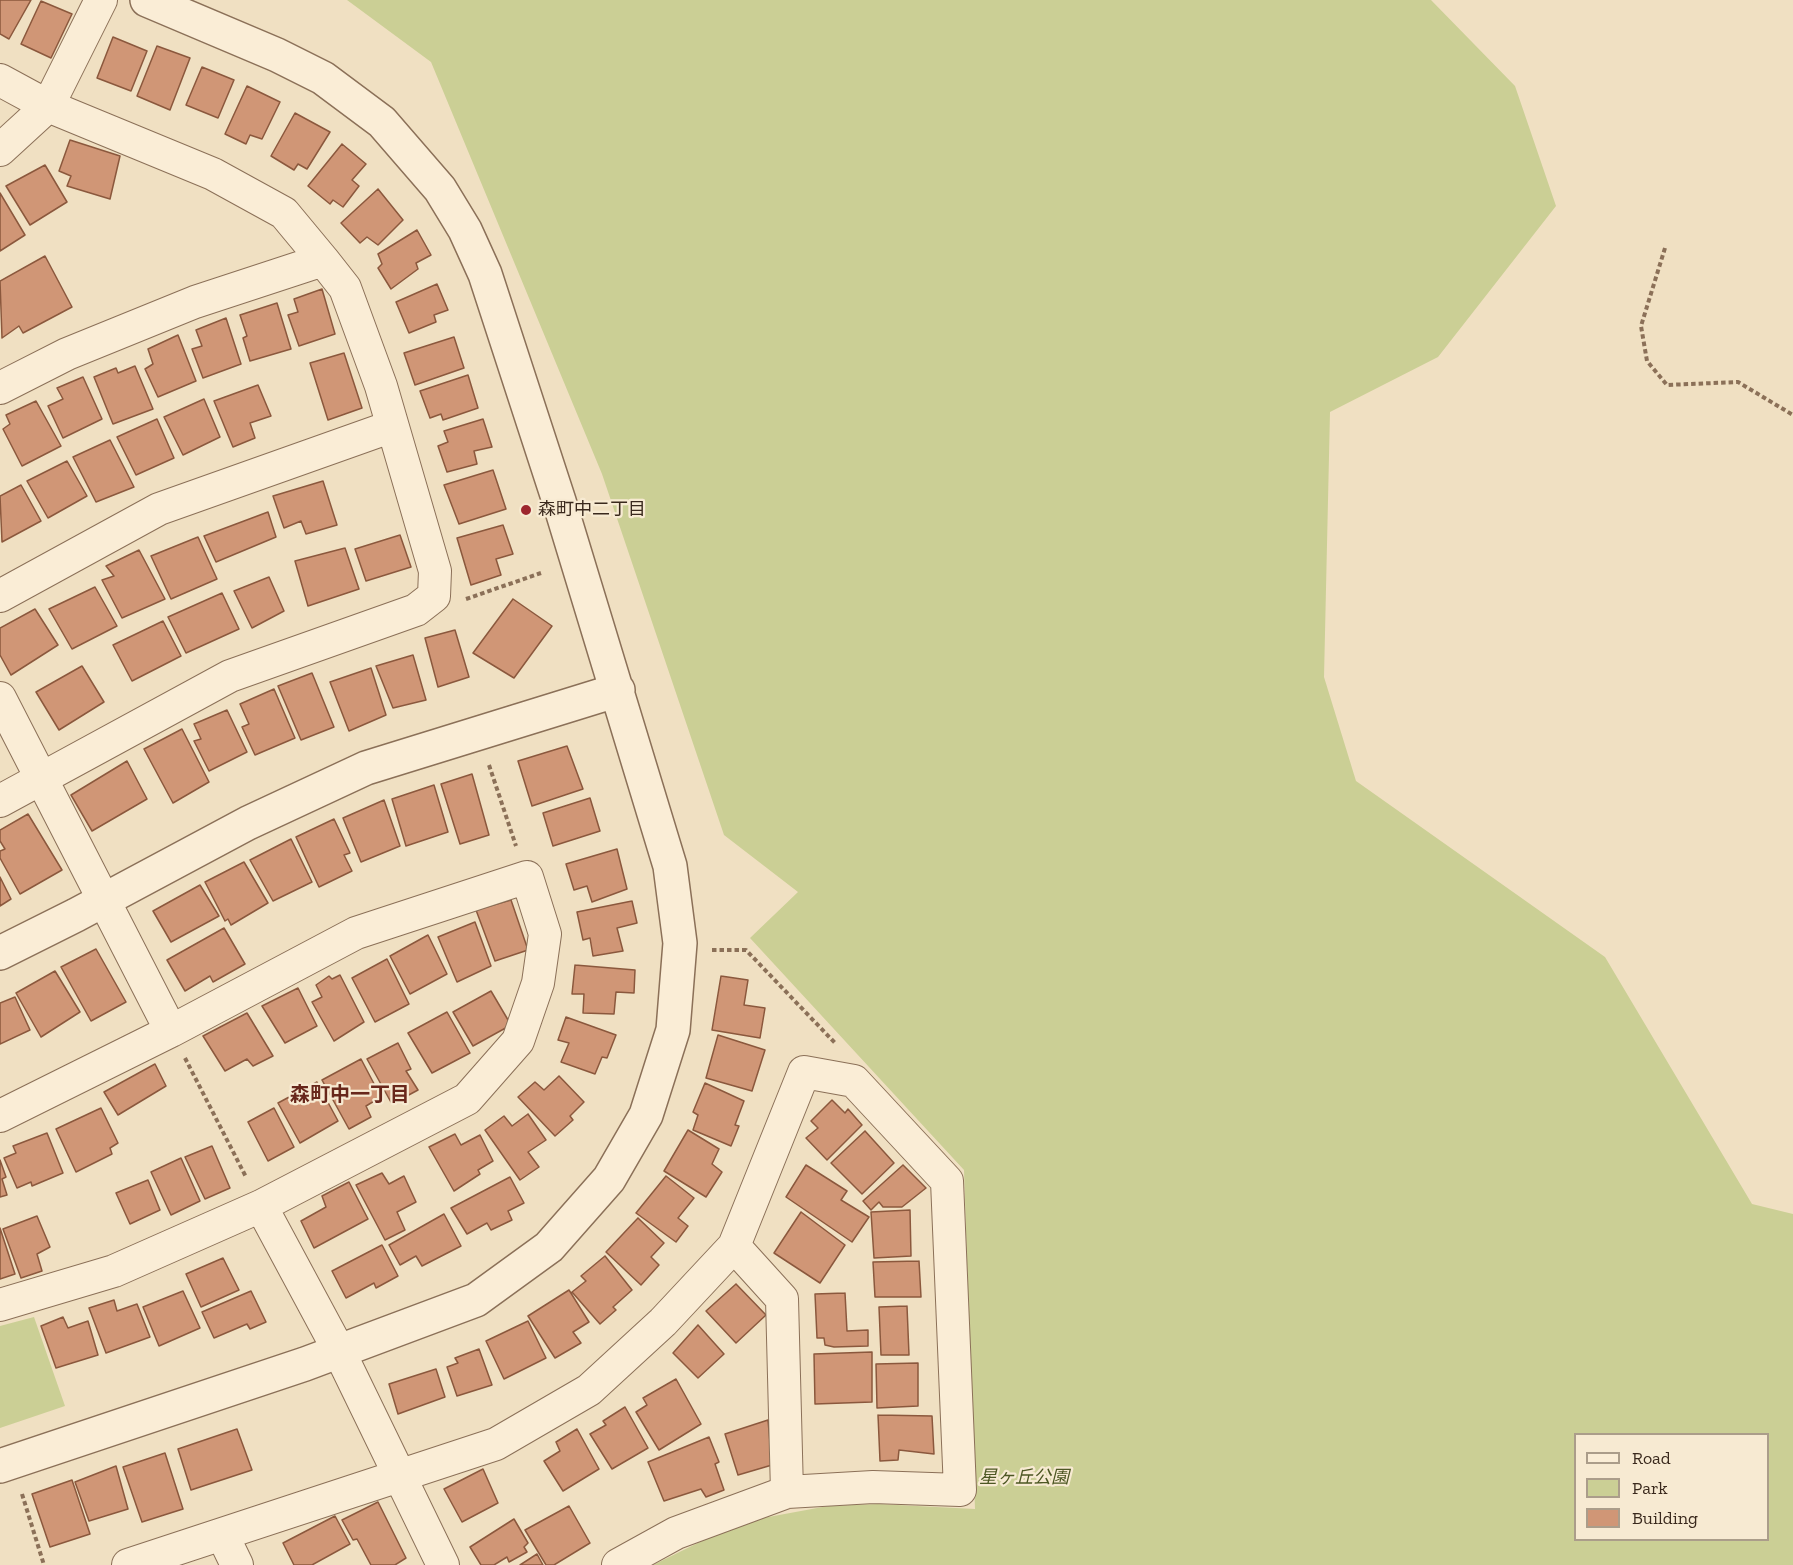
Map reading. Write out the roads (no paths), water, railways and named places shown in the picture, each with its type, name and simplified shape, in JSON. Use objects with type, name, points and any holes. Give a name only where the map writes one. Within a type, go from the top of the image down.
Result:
[{"type":"street","points":[[0,150],[48,106],[101,0]]},
{"type":"street","points":[[10,1476],[476,1300],[549,1247],[609,1179],[646,1115],[673,1030],[680,944],[670,866],[618,690],[485,274],[465,230],[440,189],[382,122],[323,78],[277,55],[147,0]]},
{"type":"street","points":[[0,80],[48,106],[213,174],[284,213],[345,288],[381,386],[390,427],[435,571],[434,596],[416,610],[230,676],[0,801]]},
{"type":"street","points":[[0,388],[67,354],[185,306],[323,260]]},
{"type":"street","points":[[0,596],[159,509],[390,427]]},
{"type":"street","points":[[0,953],[248,823],[366,768],[618,690]]},
{"type":"street","points":[[0,698],[105,898],[171,1031]]},
{"type":"street","points":[[0,1116],[171,1031],[356,933],[527,877],[545,934],[538,983],[518,1041],[467,1100],[261,1206],[114,1271],[0,1305]]},
{"type":"street","points":[[128,1565],[223,1536],[399,1474],[496,1444],[588,1390],[663,1322],[734,1246],[804,1072],[854,1081],[947,1181],[960,1490],[873,1488],[787,1492],[675,1533],[618,1565]]},
{"type":"street","points":[[261,1206],[339,1352],[443,1565]]},
{"type":"street","points":[[734,1246],[782,1299],[787,1492]]},
{"type":"street","points":[[223,1536],[237,1565]]},
{"type":"place","name":"森町中二丁目","points":[[526,510]]},
{"type":"district","name":"森町中一丁目","points":[[350,1095]]},
{"type":"park label","name":"星ヶ丘公園","points":[[1024,1478]]}]
